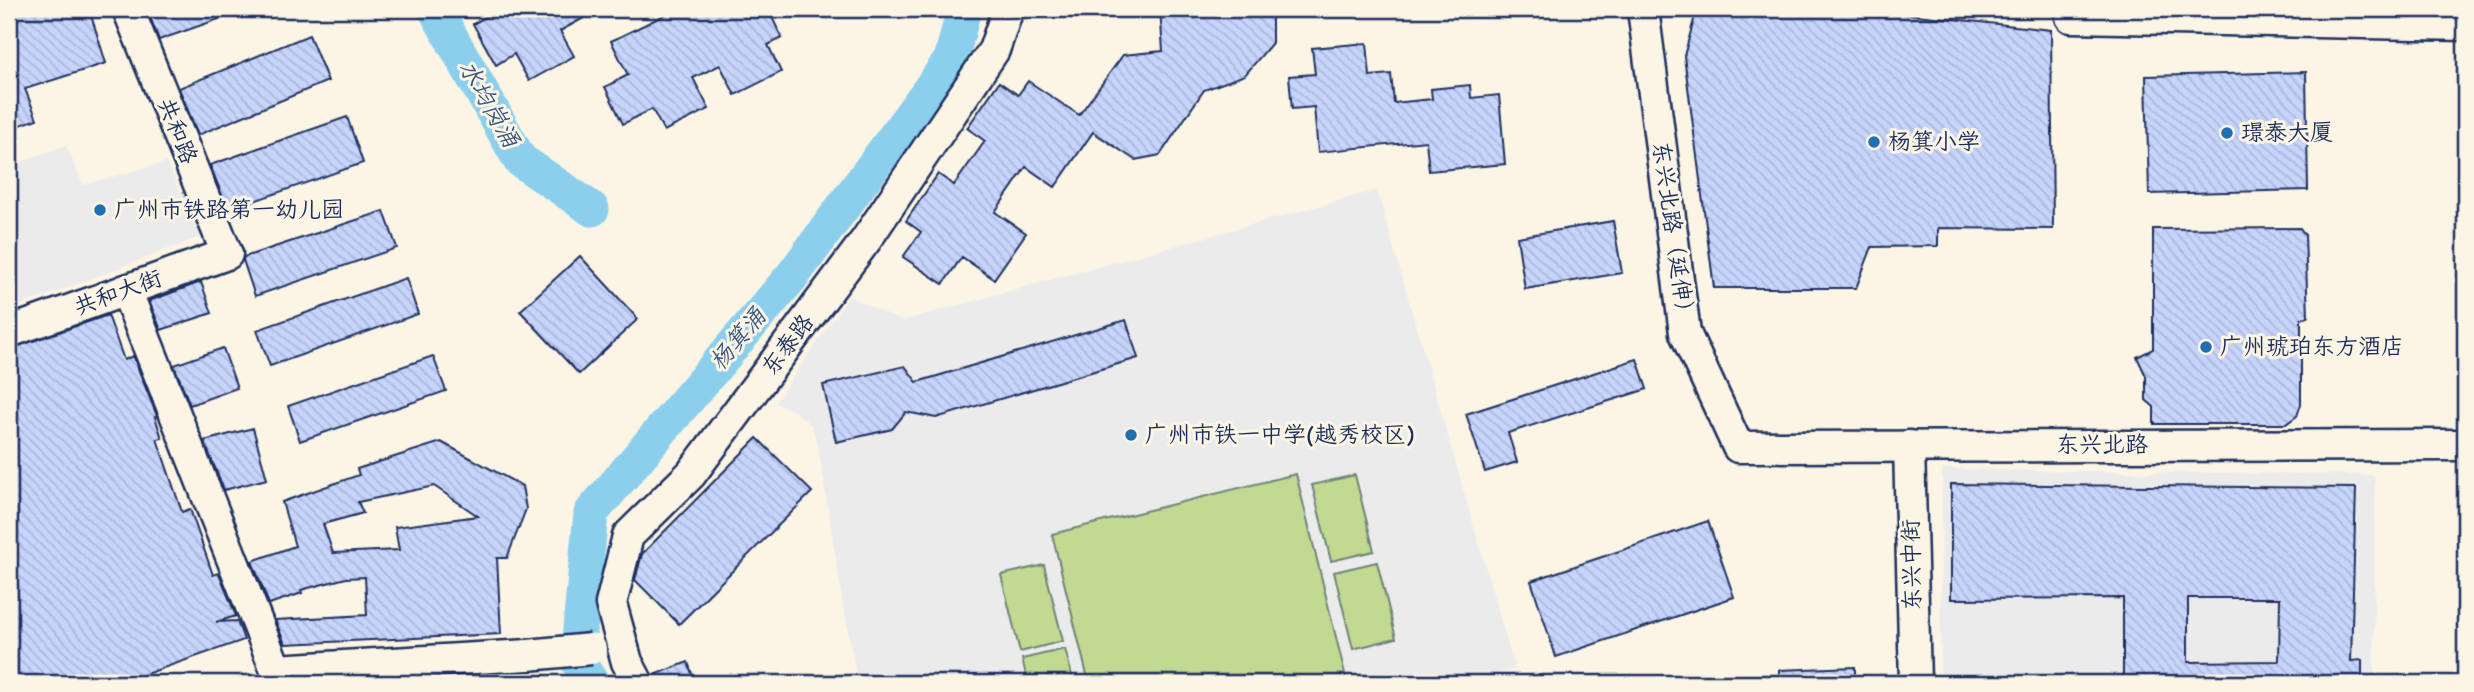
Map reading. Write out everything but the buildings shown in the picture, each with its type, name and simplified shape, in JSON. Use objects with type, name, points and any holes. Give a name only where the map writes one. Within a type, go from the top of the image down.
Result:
[{"type":"street","name":"共和路","points":[[128,9],[227,254]]},
{"type":"street","name":"东泰路","points":[[638,683],[627,662],[611,604],[628,536],[691,474],[866,240],[994,50],[1008,9]]},
{"type":"street","name":"东兴北路（延伸）","points":[[1643,9],[1685,333],[1738,447]]},
{"type":"street","points":[[2071,17],[2465,25]]},
{"type":"street","name":"共和大街","points":[[9,332],[227,254]]},
{"type":"street","points":[[126,290],[276,670],[528,655],[622,646]]},
{"type":"street","name":"东兴北路","points":[[1738,447],[2465,445]]},
{"type":"street","name":"东兴中街","points":[[1909,446],[1914,683]]},
{"type":"shaded area","name":"广州市铁路第一幼儿园","points":[[66,145],[83,185],[166,162],[203,236],[9,310],[9,166]]},
{"type":"shaded area","name":"广州市铁一中学(越秀校区)","points":[[1377,190],[1515,669],[1462,683],[858,683],[818,444],[811,425],[794,411],[775,403],[849,296],[901,321]]},
{"type":"shaded area","points":[[1942,469],[2375,475],[2374,683],[1940,683]]},
{"type":"green space","points":[[1296,474],[1346,678],[1327,683],[1089,683],[1052,534]]},
{"type":"green space","points":[[1355,475],[1374,551],[1331,561],[1312,485]]},
{"type":"green space","points":[[1377,562],[1396,638],[1353,649],[1334,572]]},
{"type":"green space","points":[[1044,565],[1063,641],[1020,652],[1001,575]]},
{"type":"green space","points":[[1065,649],[1074,683],[1028,683],[1022,659]]},
{"type":"waterway","name":"水均岗涌","points":[[435,9],[520,160],[592,209]]},
{"type":"waterway","name":"杨箕涌","points":[[592,683],[577,660],[591,513],[793,275],[951,60],[964,9]]},
{"type":"place","name":"璟泰大厦","points":[[2227,133]]},
{"type":"place","name":"杨箕小学","points":[[1874,142]]},
{"type":"place","name":"广州市铁路第一幼儿园","points":[[100,210]]},
{"type":"place","name":"广州琥珀东方酒店","points":[[2206,347]]},
{"type":"place","name":"广州市铁一中学(越秀校区)","points":[[1131,435]]}]
